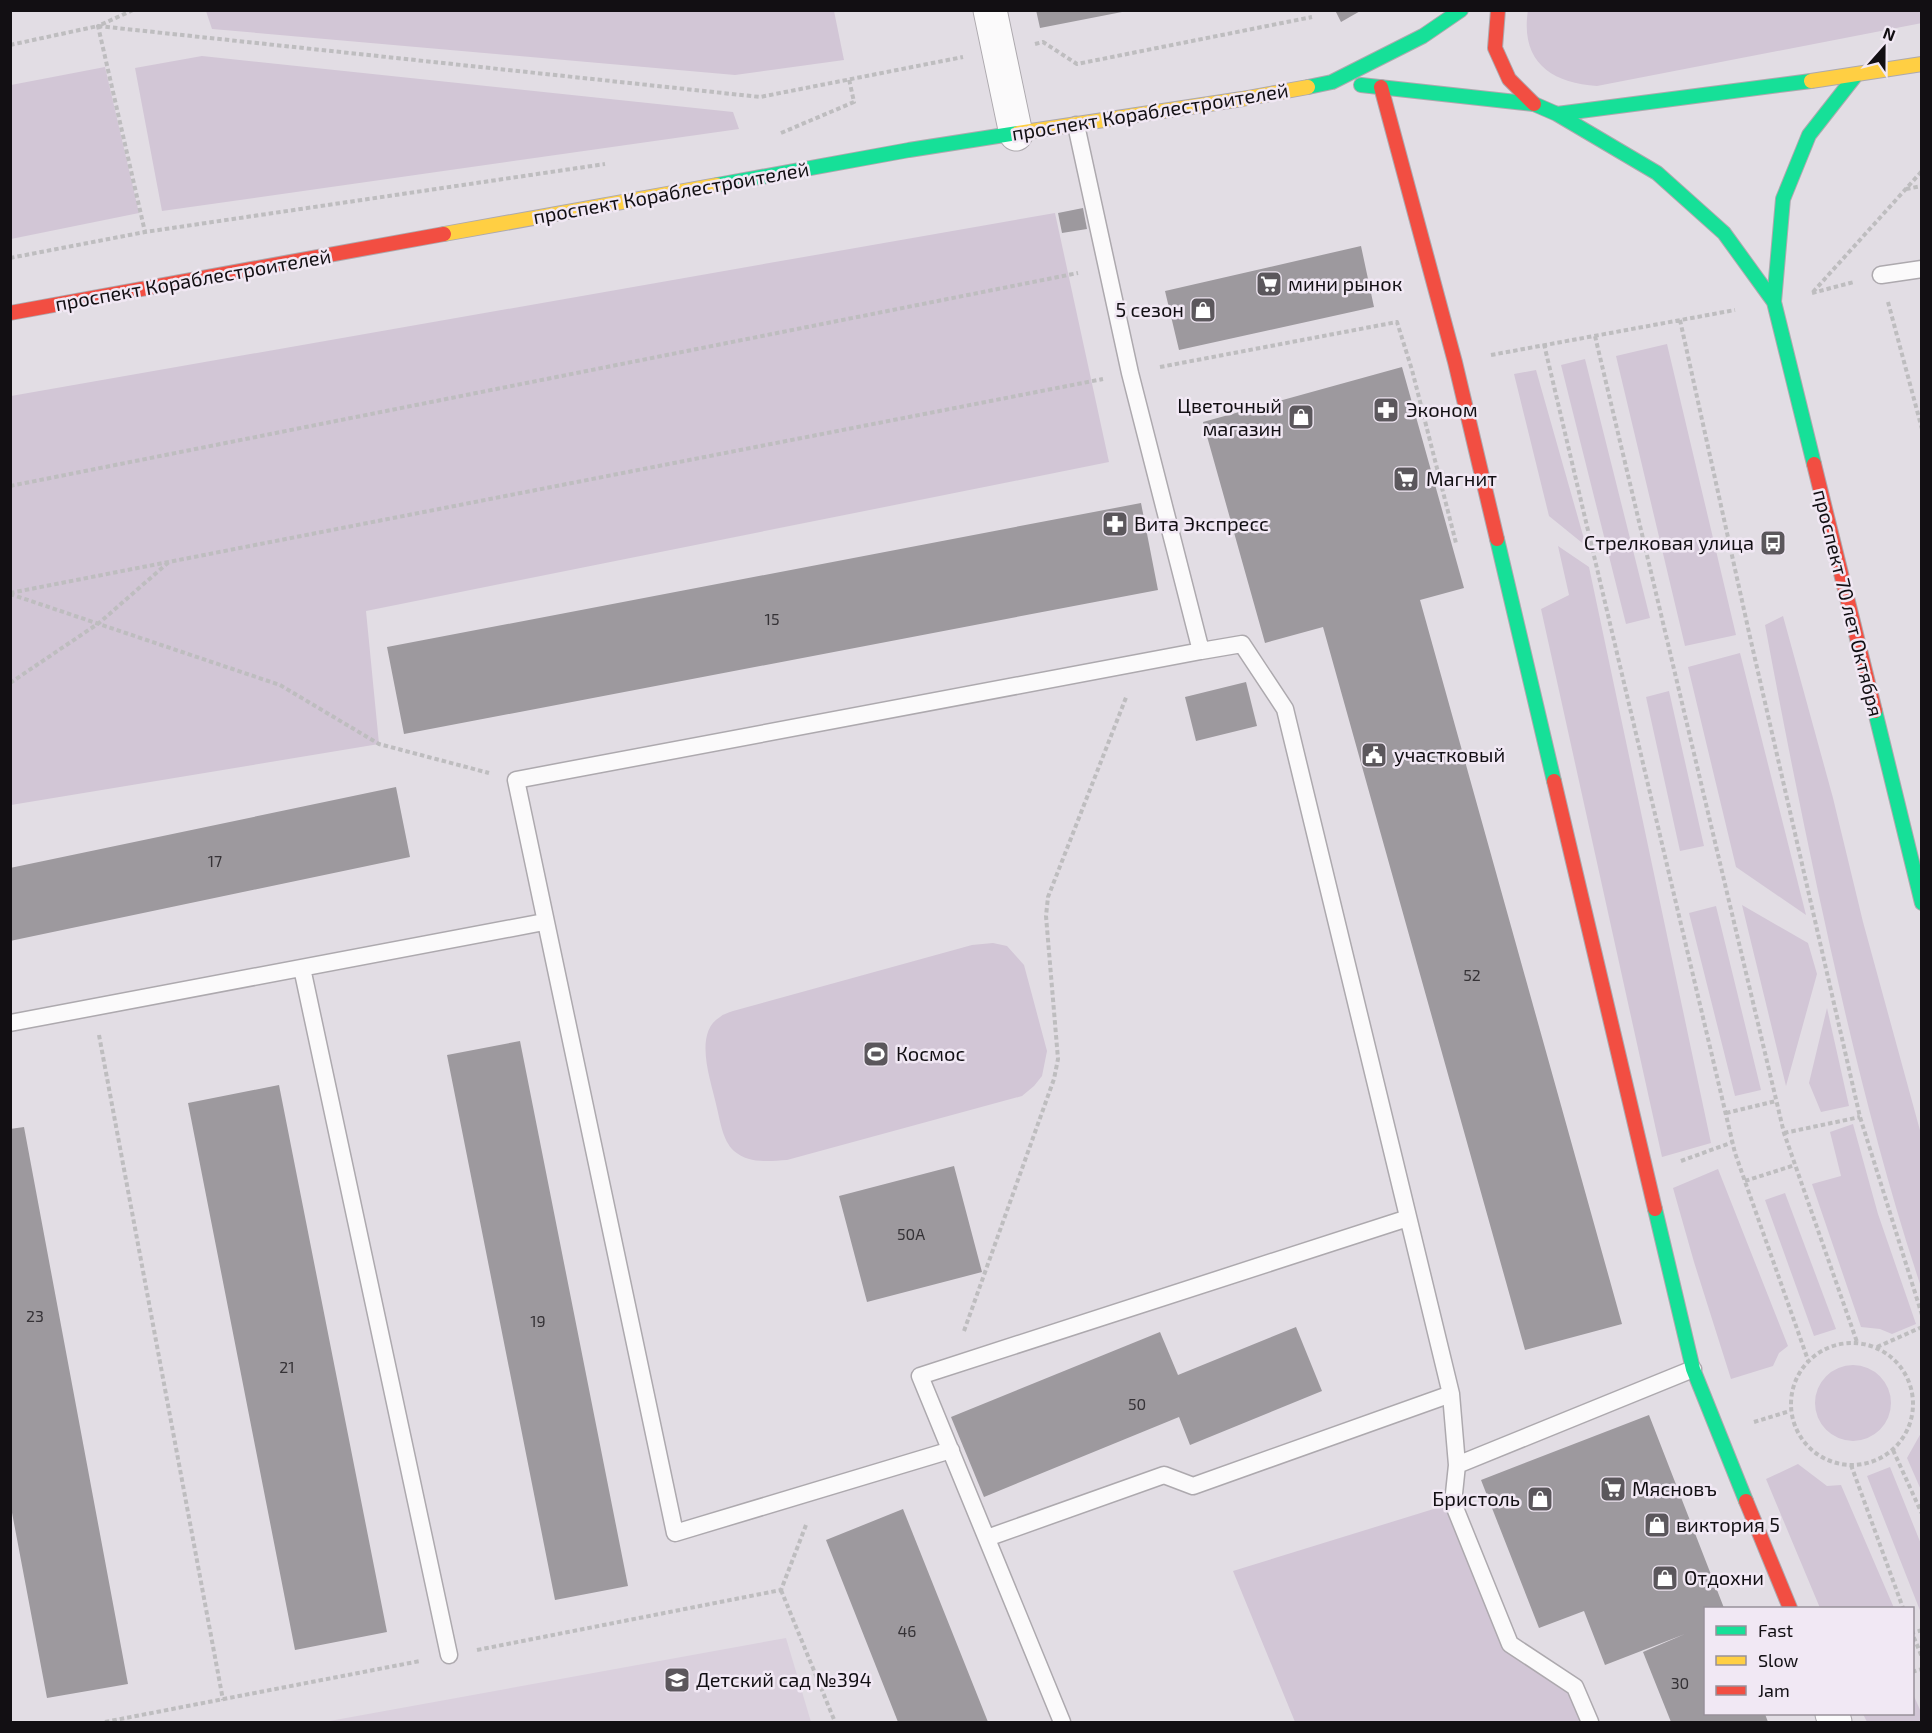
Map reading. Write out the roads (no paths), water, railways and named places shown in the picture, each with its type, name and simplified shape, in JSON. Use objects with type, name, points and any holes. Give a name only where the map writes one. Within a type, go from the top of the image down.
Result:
[{"type":"street","points":[[990,10],[1016,134]]},
{"type":"street","points":[[1332,82],[1422,36],[1461,10]]},
{"type":"street","points":[[1497,10],[1496,48],[1509,79],[1534,104]]},
{"type":"street","points":[[1557,114],[1856,75],[1922,64]]},
{"type":"street","points":[[1774,302],[1783,199],[1809,135],[1856,75]]},
{"type":"street","points":[[1332,82],[1534,104],[1557,114],[1657,173],[1724,233],[1774,302]]},
{"type":"street","name":"проспект Кораблестроителей","points":[[10,313],[909,150],[1242,99],[1332,82]]},
{"type":"street","points":[[1381,87],[1455,362],[1693,1369],[1790,1607]]},
{"type":"street","name":"проспект 70 лет Октября","points":[[1774,302],[1922,903]]},
{"type":"lane","points":[[1076,125],[1130,373],[1201,651]]},
{"type":"lane","points":[[1881,275],[1922,269]]},
{"type":"lane","points":[[951,1450],[675,1533],[544,922],[516,780],[1242,644],[1285,709],[1451,1394],[1457,1465],[1453,1503],[1510,1644],[1575,1687],[1590,1722]]},
{"type":"lane","points":[[10,1023],[544,922]]},
{"type":"lane","points":[[302,968],[448,1655]]},
{"type":"lane","points":[[1062,1722],[920,1376],[1408,1218]]},
{"type":"lane","points":[[1457,1465],[1693,1369]]},
{"type":"lane","points":[[987,1538],[1164,1475],[1193,1486],[1451,1394]]},
{"type":"place","name":"мини рынок","points":[[1269,284]]},
{"type":"place","name":"5 сезон","points":[[1203,310]]},
{"type":"place","name":"Эконом","points":[[1386,410]]},
{"type":"place","name":"Цветочный магазин","points":[[1301,417]]},
{"type":"place","name":"Магнит","points":[[1406,479]]},
{"type":"place","name":"Вита Экспресс","points":[[1115,524]]},
{"type":"place","name":"Стрелковая улица","points":[[1773,543]]},
{"type":"place","name":"участковый","points":[[1374,755]]},
{"type":"place","name":"Космос","points":[[876,1054]]},
{"type":"place","name":"Мясновъ","points":[[1613,1489]]},
{"type":"place","name":"Бристоль","points":[[1540,1499]]},
{"type":"place","name":"виктория 5","points":[[1657,1525]]},
{"type":"place","name":"Отдохни","points":[[1665,1578]]},
{"type":"place","name":"Детский сад №394","points":[[677,1680]]}]
